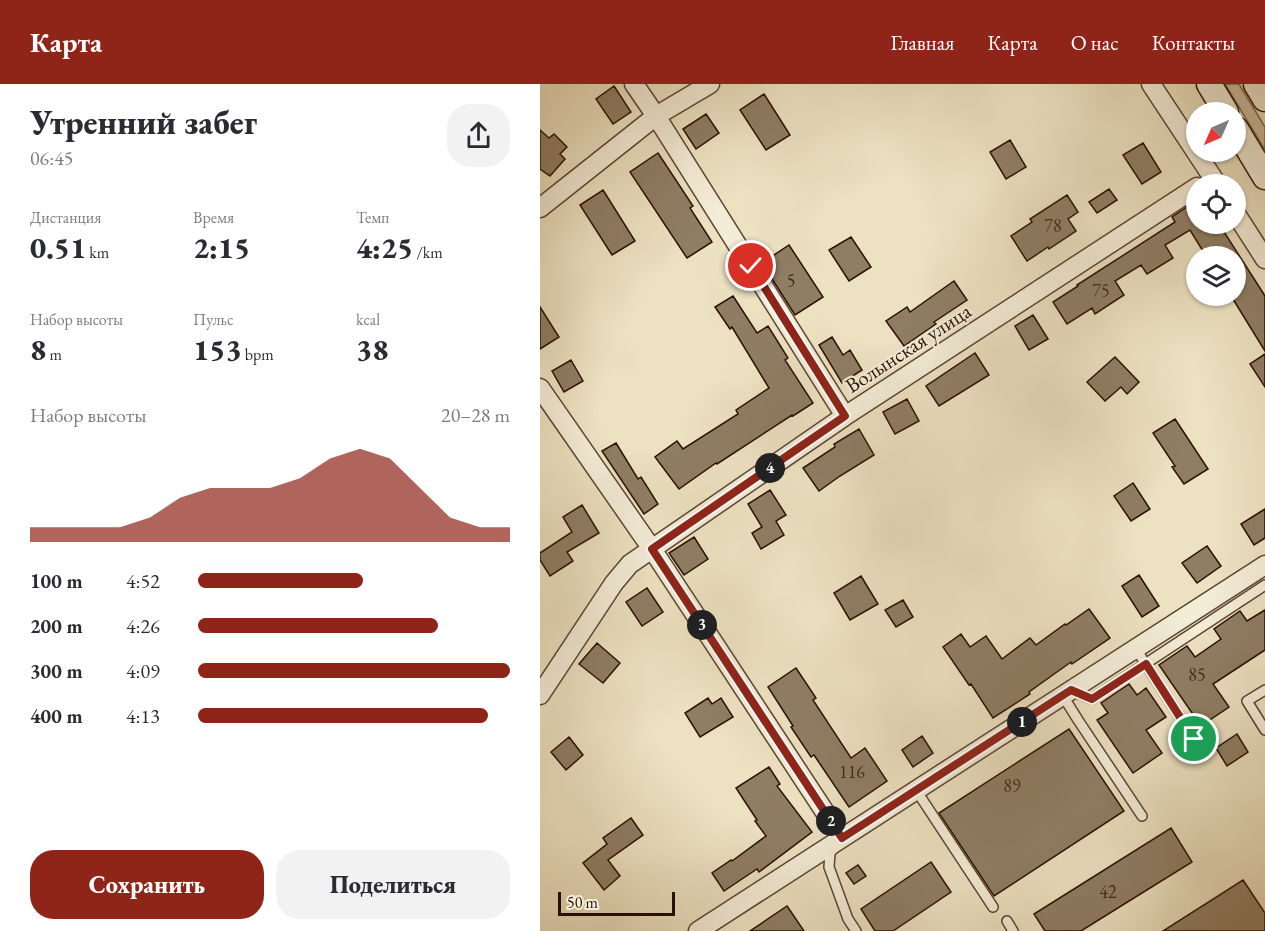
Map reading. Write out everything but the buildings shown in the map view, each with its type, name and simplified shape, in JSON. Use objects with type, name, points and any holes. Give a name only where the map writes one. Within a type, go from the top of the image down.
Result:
[{"type":"main road","points":[[1209,84],[1220,102]]},
{"type":"main road","points":[[1256,84],[1265,99]]},
{"type":"main road","points":[[1246,146],[1265,177]]},
{"type":"street","points":[[634,84],[845,416]]},
{"type":"street","points":[[540,208],[656,116],[710,84]]},
{"type":"street","points":[[1151,84],[1202,174]]},
{"type":"street","name":"Волынская улица","points":[[540,695],[614,584],[630,564],[845,416],[1186,197]]},
{"type":"street","points":[[1246,230],[1265,259]]},
{"type":"street","points":[[540,388],[652,549],[842,838]]},
{"type":"street","points":[[701,930],[1067,693],[1141,656],[1265,565]]},
{"type":"lane","points":[[1194,739],[1141,656],[1265,585]]},
{"type":"lane","points":[[1265,690],[1246,701],[1265,730]]},
{"type":"lane","points":[[1067,693],[1142,816]]},
{"type":"lane","points":[[916,790],[993,907]]},
{"type":"lane","points":[[842,838],[830,853],[829,867],[848,919],[856,931]]},
{"type":"lane","points":[[1007,921],[1013,931]]},
{"type":"shaded area","points":[[1225,84],[1239,84],[1265,127],[1265,150],[1246,119],[1246,102],[1236,102]]},
{"type":"route","points":[[751,266],[845,416],[652,549],[842,838],[1071,690],[1092,699],[1146,664],[1194,739]]}]
